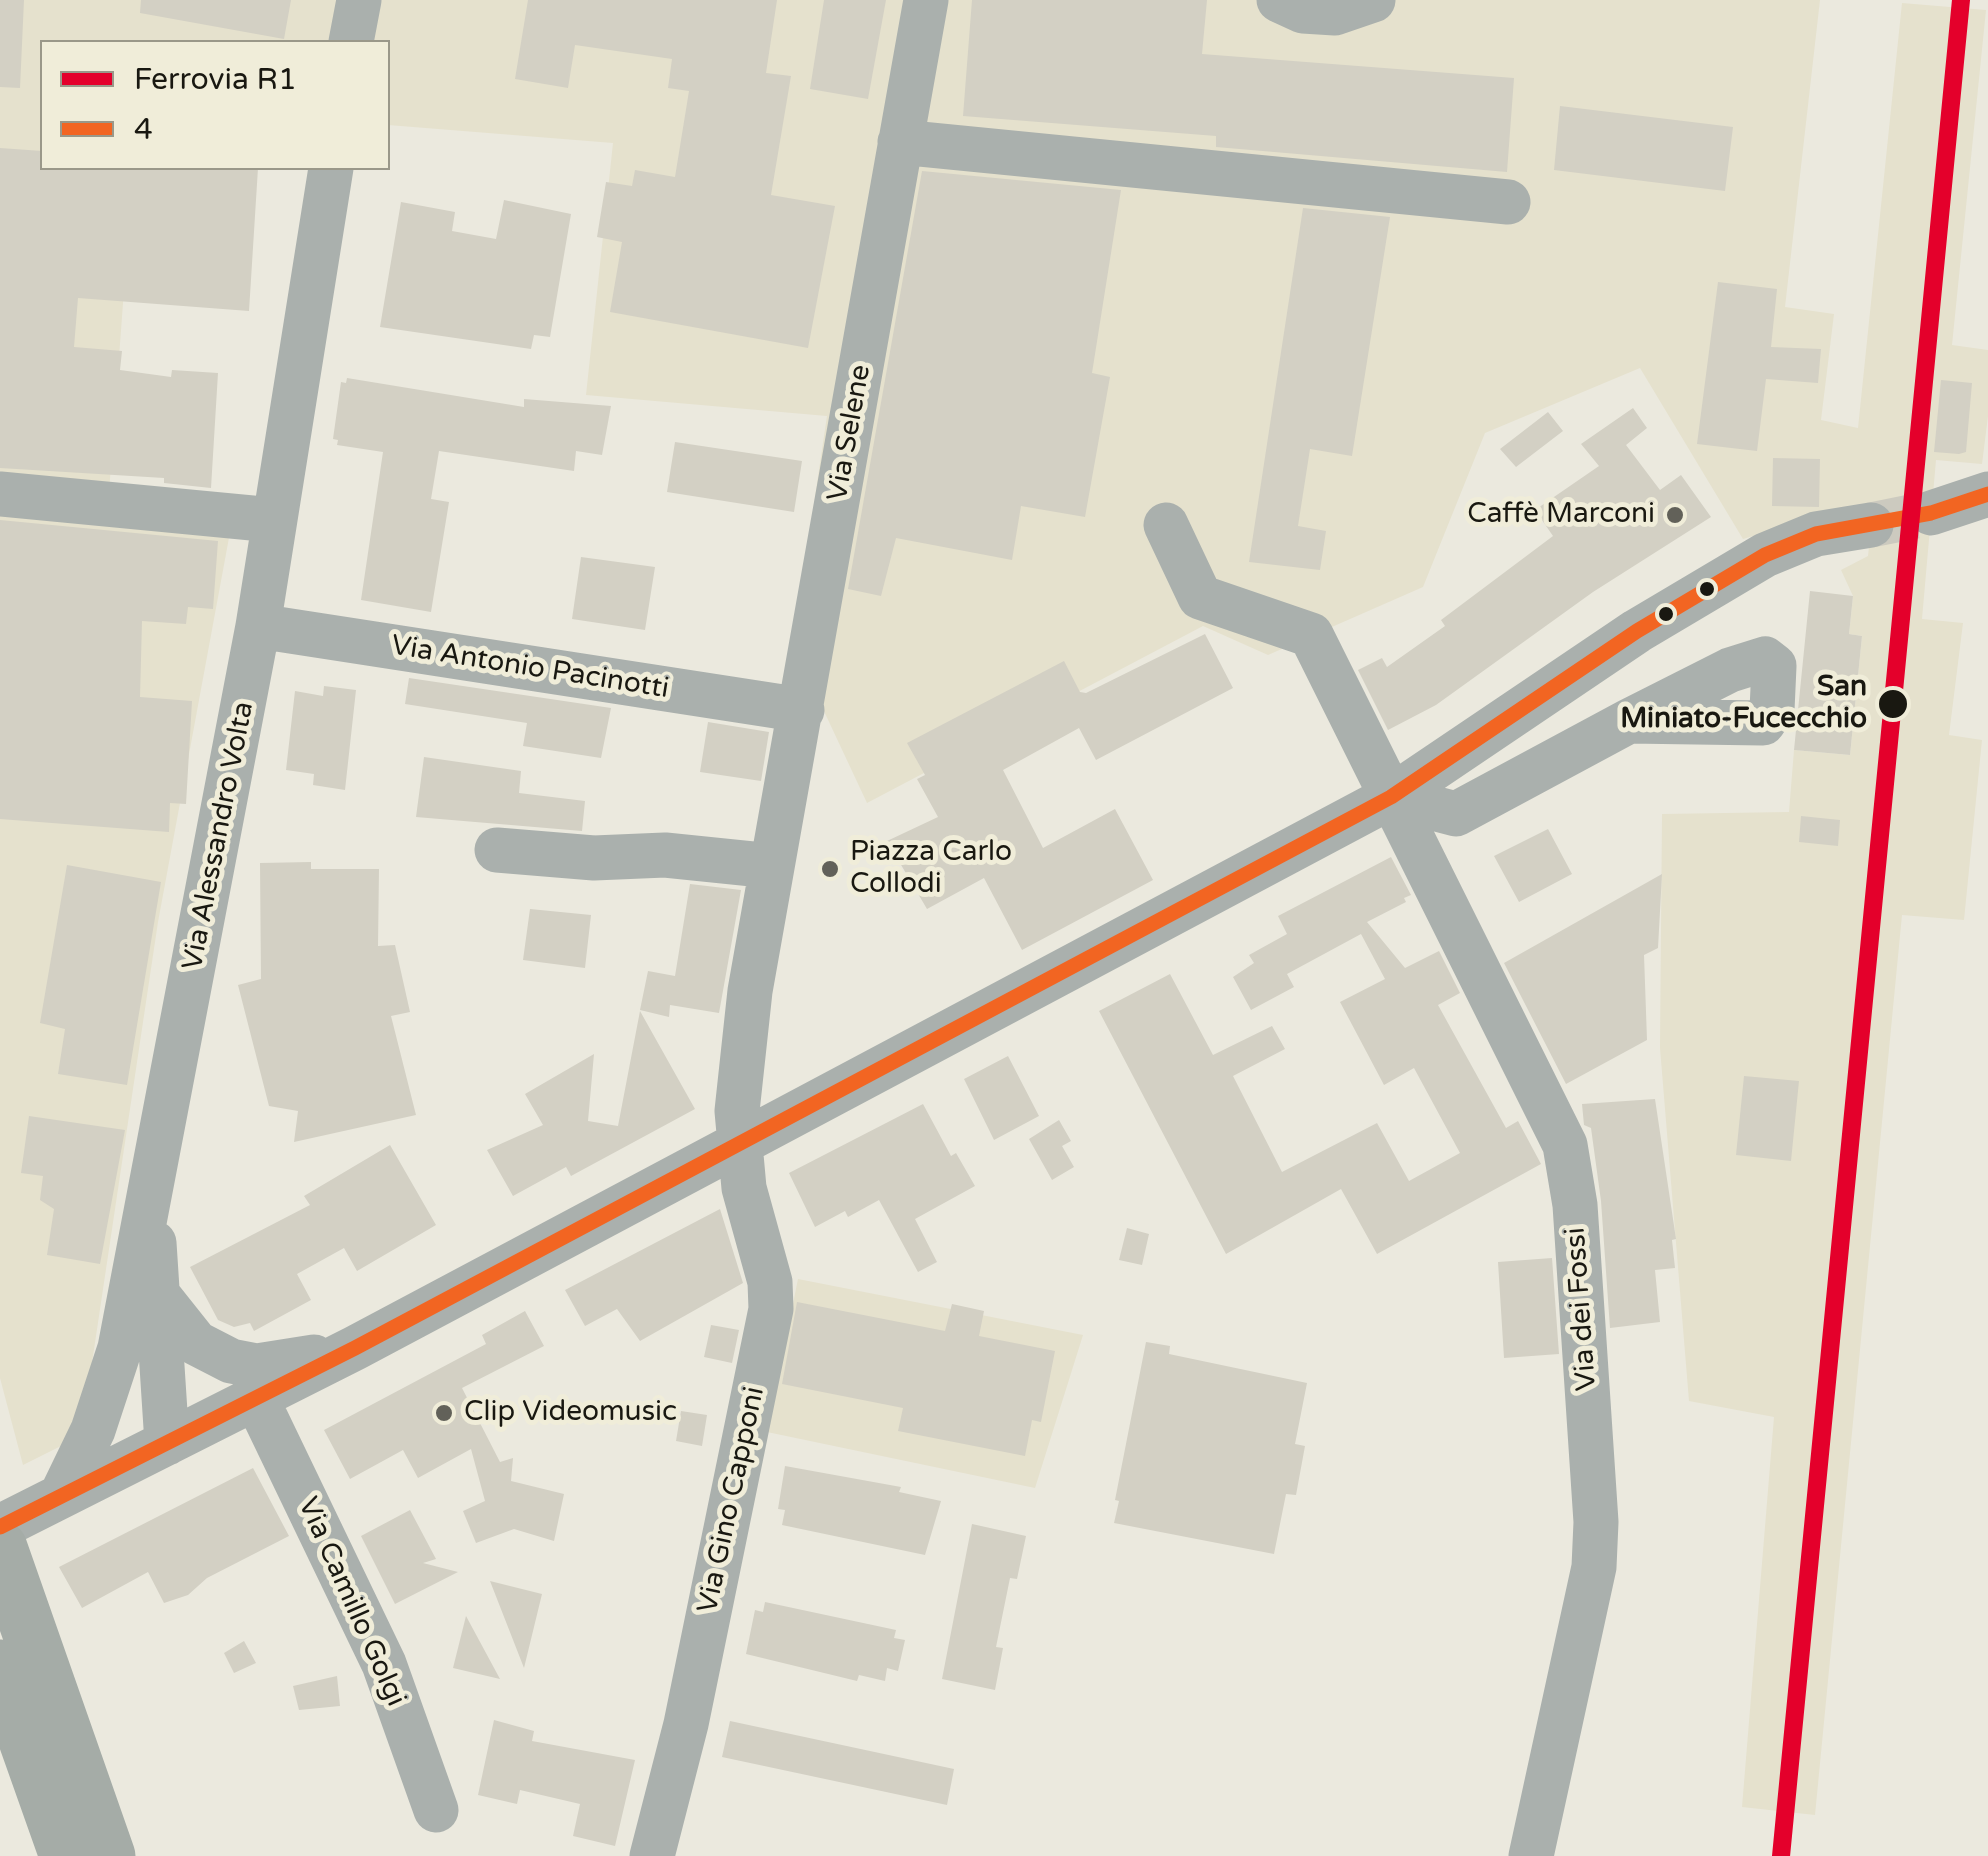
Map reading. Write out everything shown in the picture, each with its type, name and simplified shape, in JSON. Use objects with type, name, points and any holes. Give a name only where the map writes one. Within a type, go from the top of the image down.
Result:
[{"type":"highway","points":[[0,1548],[108,1856]]},
{"type":"highway","points":[[0,1667],[68,1856]]},
{"type":"street","points":[[351,40],[358,0]]},
{"type":"street","name":"Via Selene","points":[[740,1142],[737,1111],[750,990],[926,0]]},
{"type":"street","points":[[1279,0],[1303,10],[1335,13],[1372,0]]},
{"type":"street","points":[[900,142],[1508,202]]},
{"type":"street","name":"Via Alessandro Volta","points":[[62,1492],[94,1430],[120,1348],[150,1201],[258,626],[331,170]]},
{"type":"street","points":[[0,494],[273,520]]},
{"type":"street","points":[[1931,513],[1988,494]]},
{"type":"street","points":[[0,1526],[355,1348],[1391,797],[1637,631],[1765,554],[1816,534],[1871,524]]},
{"type":"street","name":"Via dei Fossi","points":[[1166,525],[1200,597],[1311,635],[1564,1145],[1575,1204],[1596,1522],[1594,1567],[1531,1856]]},
{"type":"street","name":"Via Antonio Pacinotti","points":[[258,626],[798,730]]},
{"type":"street","points":[[1391,797],[1456,814],[1629,721]]},
{"type":"street","points":[[798,730],[810,810]]},
{"type":"street","points":[[497,850],[594,858],[665,854],[772,866]]},
{"type":"street","name":"Via Gino Capponi","points":[[652,1856],[692,1694],[771,1309],[770,1282],[744,1188],[740,1142]]},
{"type":"street","points":[[150,1201],[161,1299],[167,1443]]},
{"type":"street","points":[[161,1299],[196,1343],[231,1361],[271,1364],[355,1348]]},
{"type":"street","points":[[120,1348],[123,1396],[146,1430],[167,1443]]},
{"type":"street","name":"Via Camillo Golgi","points":[[256,1398],[384,1664],[436,1810]]},
{"type":"shaded area","points":[[0,0],[1820,0],[1785,307],[1834,314],[1821,420],[1858,428],[1902,3],[1986,10],[1952,345],[1988,350],[1988,416],[1982,464],[1936,460],[1922,619],[1963,623],[1949,735],[1982,740],[1964,920],[1902,915],[1815,1815],[1742,1807],[1774,1417],[1689,1401],[1660,1048],[1662,814],[1789,812],[1794,750],[1850,755],[1862,636],[1849,634],[1853,596],[1841,570],[1868,556],[1873,509],[1848,508],[1743,539],[1640,368],[1485,433],[1423,587],[1268,655],[1203,626],[867,803],[793,645],[827,416],[586,395],[613,143],[390,125],[390,40],[40,40],[40,170],[133,170],[108,506],[233,516],[158,922],[81,1436],[23,1465],[0,1378]]},
{"type":"shaded area","points":[[798,1279],[1083,1335],[1035,1488],[767,1432]]},
{"type":"building","points":[[0,0],[24,0],[20,88],[0,87]]},
{"type":"building","points":[[141,0],[291,0],[284,39],[140,13]]},
{"type":"building","points":[[528,0],[777,0],[766,73],[791,76],[771,195],[835,206],[808,348],[610,312],[622,242],[597,237],[606,182],[632,186],[635,170],[675,177],[689,91],[668,88],[672,59],[575,45],[568,88],[515,79]]},
{"type":"building","points":[[824,0],[886,0],[868,99],[810,89]]},
{"type":"building","points":[[972,0],[1207,0],[1202,54],[1514,78],[1507,172],[1216,147],[1216,136],[963,116]]},
{"type":"building","points":[[1560,106],[1733,127],[1725,191],[1554,170]]},
{"type":"building","points":[[0,148],[40,151],[40,170],[258,170],[249,311],[78,298],[74,347],[122,351],[120,370],[171,377],[172,370],[218,373],[211,488],[164,483],[164,478],[0,468]]},
{"type":"building","points":[[922,171],[1121,190],[1092,373],[1110,377],[1085,517],[1021,506],[1012,560],[896,538],[881,596],[848,589]]},
{"type":"building","points":[[504,200],[571,214],[550,337],[534,335],[531,349],[380,327],[401,202],[455,212],[452,231],[496,239]]},
{"type":"building","points":[[1303,208],[1390,217],[1352,456],[1310,449],[1298,526],[1326,531],[1320,570],[1249,562]]},
{"type":"building","points":[[1718,282],[1777,289],[1771,347],[1821,349],[1818,383],[1766,379],[1757,451],[1697,444]]},
{"type":"building","points":[[347,378],[524,407],[524,399],[611,406],[602,455],[576,451],[574,471],[439,451],[431,499],[449,502],[431,612],[361,600],[383,452],[337,445],[338,440],[333,439],[341,382],[346,383]]},
{"type":"building","points":[[1941,380],[1972,383],[1966,452],[1934,452]]},
{"type":"building","points":[[1633,408],[1647,428],[1626,445],[1660,490],[1681,475],[1711,517],[1593,592],[1436,705],[1388,730],[1358,670],[1382,658],[1387,667],[1445,626],[1441,620],[1553,536],[1535,510],[1599,466],[1581,444]]},
{"type":"building","points":[[1548,412],[1563,431],[1516,467],[1500,449]]},
{"type":"building","points":[[675,442],[802,461],[794,512],[667,492]]},
{"type":"building","points":[[1773,458],[1820,459],[1819,507],[1772,506]]},
{"type":"building","points":[[0,520],[218,541],[213,609],[188,607],[186,624],[142,621],[140,697],[192,701],[186,804],[170,803],[169,832],[0,819]]},
{"type":"building","points":[[581,557],[655,567],[645,630],[572,619]]},
{"type":"building","name":"San Miniato-Fucecchio","points":[[1810,591],[1853,596],[1849,634],[1862,636],[1850,755],[1794,750]]},
{"type":"building","points":[[1205,634],[1233,688],[1096,760],[1079,728],[1003,770],[1043,848],[1115,809],[1153,880],[1022,950],[984,878],[927,909],[887,841],[938,817],[917,779],[925,775],[907,743],[1064,661],[1080,692],[1086,693]]},
{"type":"building","points":[[409,678],[611,708],[601,758],[523,746],[527,723],[405,704]]},
{"type":"building","points":[[324,686],[356,690],[345,790],[313,785],[314,774],[286,770],[295,691],[323,696]]},
{"type":"building","points":[[708,722],[769,732],[761,781],[700,772]]},
{"type":"building","points":[[424,757],[521,771],[519,793],[585,801],[582,831],[416,817]]},
{"type":"building","points":[[1801,816],[1840,820],[1838,846],[1799,842]]},
{"type":"building","points":[[1548,829],[1572,874],[1519,902],[1494,856]]},
{"type":"building","points":[[1391,857],[1411,895],[1404,898],[1406,902],[1367,922],[1405,968],[1439,951],[1460,993],[1438,1005],[1506,1128],[1518,1121],[1541,1164],[1377,1254],[1341,1189],[1226,1254],[1099,1011],[1170,974],[1213,1055],[1272,1026],[1285,1049],[1233,1076],[1282,1172],[1377,1123],[1409,1181],[1460,1153],[1414,1068],[1384,1085],[1340,1002],[1385,979],[1361,934],[1287,974],[1294,987],[1251,1010],[1233,977],[1254,963],[1249,955],[1287,934],[1278,916]]},
{"type":"building","points":[[311,862],[311,869],[379,869],[378,946],[395,945],[410,1012],[391,1016],[416,1115],[294,1142],[298,1111],[269,1106],[238,985],[261,979],[260,863]]},
{"type":"building","points":[[67,865],[161,882],[127,1085],[58,1074],[65,1029],[40,1023]]},
{"type":"building","points":[[1662,874],[1658,948],[1644,955],[1647,1040],[1566,1084],[1504,963]]},
{"type":"building","points":[[690,884],[741,890],[719,1013],[670,1005],[669,1017],[640,1010],[648,971],[675,976]]},
{"type":"building","points":[[530,909],[591,915],[585,968],[523,960]]},
{"type":"building","points":[[640,1011],[695,1109],[571,1176],[566,1167],[513,1196],[487,1150],[543,1125],[525,1094],[594,1054],[588,1121],[618,1126]]},
{"type":"building","points":[[1008,1056],[1039,1116],[994,1140],[964,1079]]},
{"type":"building","points":[[1744,1076],[1799,1081],[1791,1161],[1736,1155]]},
{"type":"building","points":[[1655,1099],[1676,1239],[1672,1240],[1675,1268],[1655,1270],[1660,1322],[1610,1328],[1601,1201],[1591,1128],[1584,1125],[1582,1104]]},
{"type":"building","points":[[923,1104],[951,1156],[956,1153],[975,1186],[915,1219],[937,1262],[918,1272],[879,1200],[848,1217],[845,1211],[815,1227],[789,1173]]},
{"type":"building","points":[[29,1116],[125,1130],[100,1264],[47,1255],[54,1209],[40,1200],[43,1176],[21,1173]]},
{"type":"building","points":[[1059,1120],[1071,1141],[1062,1146],[1074,1167],[1052,1180],[1029,1139]]},
{"type":"building","points":[[390,1145],[436,1225],[357,1271],[344,1248],[297,1274],[311,1300],[254,1331],[250,1323],[234,1327],[218,1320],[190,1267],[310,1205],[304,1196]]},
{"type":"building","points":[[720,1209],[743,1283],[640,1341],[617,1309],[585,1326],[565,1290]]},
{"type":"building","points":[[1127,1228],[1149,1234],[1142,1265],[1119,1260]]},
{"type":"building","points":[[1552,1258],[1559,1354],[1504,1358],[1498,1262]]},
{"type":"building","points":[[797,1302],[945,1331],[952,1304],[984,1311],[979,1336],[1055,1351],[1041,1422],[1032,1420],[1025,1456],[898,1431],[903,1408],[782,1384]]},
{"type":"building","points":[[525,1311],[544,1346],[462,1388],[500,1462],[513,1458],[511,1481],[564,1494],[554,1541],[514,1529],[476,1543],[463,1511],[485,1501],[471,1449],[418,1478],[403,1450],[350,1479],[324,1430],[486,1344],[482,1335]]},
{"type":"building","points":[[711,1325],[739,1330],[732,1363],[704,1357]]},
{"type":"building","points":[[1146,1342],[1170,1346],[1169,1354],[1307,1383],[1295,1444],[1305,1446],[1296,1495],[1286,1494],[1274,1554],[1114,1523],[1119,1501],[1115,1500]]},
{"type":"building","points":[[681,1411],[707,1415],[702,1446],[676,1441]]},
{"type":"building","points":[[785,1466],[901,1487],[899,1492],[941,1501],[925,1555],[782,1525],[785,1510],[778,1509]]},
{"type":"building","points":[[253,1468],[289,1536],[207,1578],[188,1595],[164,1603],[148,1572],[82,1608],[59,1567]]},
{"type":"building","points":[[410,1510],[436,1559],[423,1563],[458,1572],[395,1604],[361,1536]]},
{"type":"building","points":[[972,1524],[1026,1536],[1017,1579],[1010,1578],[996,1647],[1003,1648],[995,1690],[942,1679]]},
{"type":"building","points":[[490,1581],[542,1594],[524,1668]]},
{"type":"building","points":[[765,1602],[896,1630],[894,1638],[905,1640],[898,1671],[887,1668],[885,1681],[859,1675],[857,1681],[746,1654],[755,1610],[763,1612]]},
{"type":"building","points":[[466,1616],[500,1679],[453,1668]]},
{"type":"building","points":[[244,1641],[256,1663],[234,1673],[224,1653]]},
{"type":"building","points":[[337,1676],[340,1706],[299,1710],[293,1686]]},
{"type":"building","points":[[494,1720],[534,1731],[532,1741],[635,1760],[615,1846],[573,1836],[580,1804],[520,1790],[517,1804],[478,1795]]},
{"type":"building","points":[[730,1721],[954,1769],[947,1805],[722,1757]]},
{"type":"tunnel","points":[[1871,525],[1931,513]]},
{"type":"railway","points":[[1781,1856],[1961,0]]},
{"type":"rail line","name":"R1","points":[[1781,1856],[1961,0]]},
{"type":"transit line","name":"4","points":[[0,1527],[355,1348],[1391,797],[1637,631],[1765,555],[1816,534],[1931,513],[1988,494]]},
{"type":"place","name":"Caffè Marconi","points":[[1675,515]]},
{"type":"place","name":"San Miniato-Fucecchio","points":[[1893,704]]},
{"type":"place","name":"Piazza Carlo Collodi","points":[[830,869]]},
{"type":"place","name":"Clip Videomusic","points":[[444,1413]]}]
